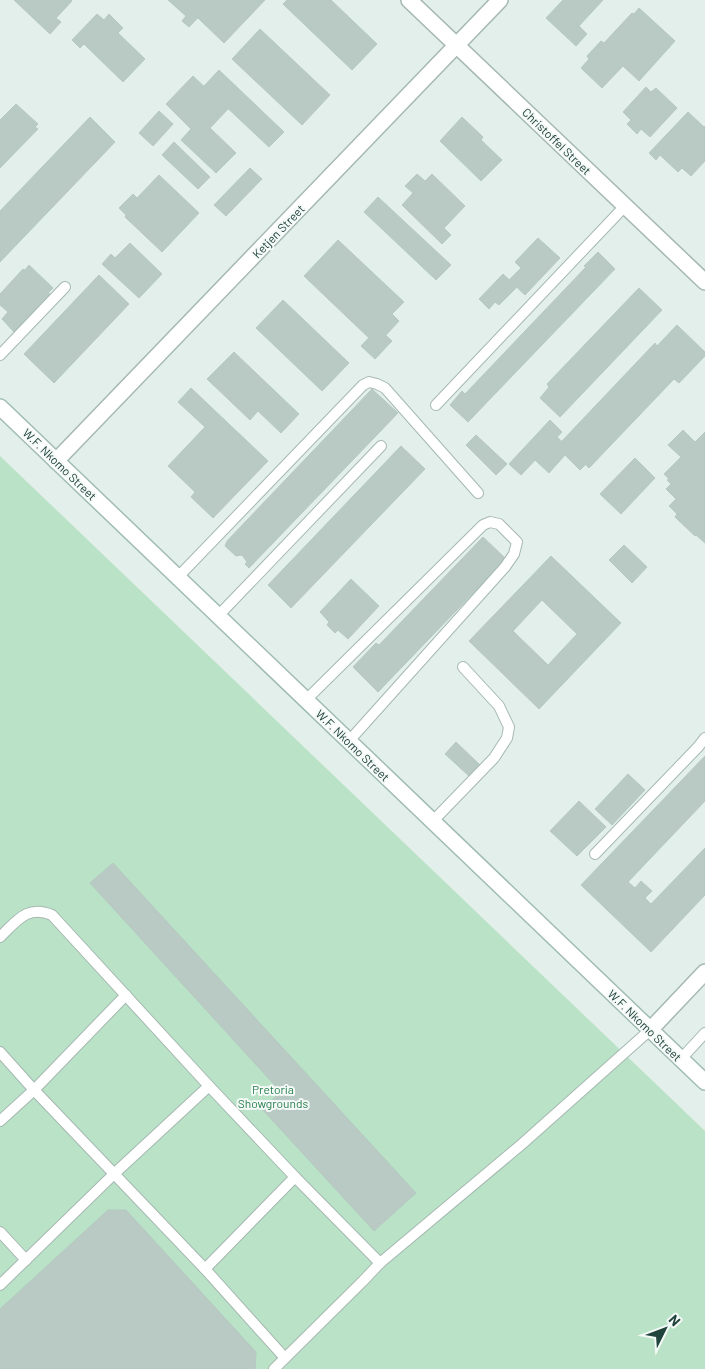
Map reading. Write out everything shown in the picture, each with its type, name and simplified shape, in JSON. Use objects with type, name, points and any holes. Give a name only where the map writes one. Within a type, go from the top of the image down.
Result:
[{"type":"street","name":"Christoffel Street","points":[[409,0],[705,282]]},
{"type":"street","name":"Ketjen Street","points":[[56,460],[500,0]]},
{"type":"street","name":"W.F. Nkomo Street","points":[[0,407],[705,1082]]},
{"type":"street","points":[[650,1030],[705,972]]},
{"type":"lane","points":[[436,405],[625,206]]},
{"type":"lane","points":[[0,356],[65,287]]},
{"type":"lane","points":[[178,577],[369,382],[385,388],[478,493]]},
{"type":"lane","points":[[218,616],[381,446]]},
{"type":"lane","points":[[306,700],[483,525],[490,522],[499,524],[516,542],[514,554],[505,567],[349,741]]},
{"type":"lane","points":[[433,821],[494,758],[508,738],[509,727],[499,706],[463,667]]},
{"type":"lane","points":[[595,854],[705,738]]},
{"type":"lane","points":[[0,937],[23,915],[30,912],[39,911],[52,915],[295,1177],[380,1263]]},
{"type":"lane","points":[[0,1121],[34,1090],[126,995]]},
{"type":"lane","points":[[274,1369],[380,1263],[522,1144],[650,1030]]},
{"type":"lane","points":[[680,1059],[705,1033]]},
{"type":"lane","points":[[0,1052],[205,1269],[285,1358]]},
{"type":"lane","points":[[0,1285],[114,1173],[210,1086]]},
{"type":"lane","points":[[205,1269],[295,1177]]},
{"type":"lane","points":[[0,1232],[26,1260]]},
{"type":"green space","name":"Pretoria Showgrounds","points":[[0,456],[705,1131],[705,1369],[0,1369]]},
{"type":"building","points":[[14,0],[72,1],[56,18],[61,22],[50,34]]},
{"type":"building","points":[[168,0],[215,0],[189,27],[182,21],[186,16]]},
{"type":"building","points":[[215,0],[265,0],[224,43],[198,18]]},
{"type":"building","points":[[287,0],[331,0],[377,44],[352,70],[283,4]]},
{"type":"building","points":[[563,0],[603,0],[579,26],[587,34],[576,46],[546,18]]},
{"type":"building","points":[[639,8],[675,41],[639,81],[623,66],[602,88],[581,68],[589,59],[587,56],[601,41],[604,43]]},
{"type":"building","points":[[97,14],[104,20],[109,14],[123,28],[118,33],[145,59],[123,82],[84,44],[80,48],[72,40]]},
{"type":"building","points":[[260,29],[330,95],[302,125],[232,59]]},
{"type":"building","points":[[219,70],[284,132],[269,147],[204,86]]},
{"type":"building","points":[[193,76],[228,109],[210,128],[236,153],[216,173],[181,140],[191,129],[166,104]]},
{"type":"building","points":[[646,87],[651,92],[656,88],[677,108],[650,137],[641,129],[637,134],[627,124],[631,120],[623,112]]},
{"type":"building","points":[[16,104],[38,124],[35,127],[38,129],[0,168],[0,120]]},
{"type":"building","points":[[159,111],[173,124],[153,146],[139,133]]},
{"type":"building","points":[[688,112],[705,126],[705,161],[691,176],[682,168],[678,172],[660,155],[656,160],[649,153]]},
{"type":"building","points":[[90,117],[115,142],[0,262],[0,211]]},
{"type":"building","points":[[462,117],[483,137],[481,140],[502,160],[481,181],[440,141]]},
{"type":"building","points":[[174,142],[210,177],[198,189],[162,155]]},
{"type":"building","points":[[250,168],[262,179],[226,216],[214,205]]},
{"type":"building","points":[[417,174],[425,181],[432,174],[465,206],[444,228],[451,235],[442,244],[402,205],[413,193],[405,186]]},
{"type":"building","points":[[159,175],[199,213],[162,252],[125,217],[126,215],[119,208],[133,194],[137,198]]},
{"type":"building","points":[[378,197],[451,265],[436,280],[364,212]]},
{"type":"building","points":[[538,238],[560,258],[525,295],[509,280],[521,268],[515,262]]},
{"type":"building","points":[[338,240],[404,302],[392,314],[399,321],[386,335],[378,328],[369,338],[304,276]]},
{"type":"building","points":[[130,243],[162,274],[139,298],[102,264],[111,254],[115,258]]},
{"type":"building","points":[[598,252],[615,269],[468,422],[450,405],[462,391],[465,394]]},
{"type":"building","points":[[29,265],[53,288],[48,293],[50,294],[14,332],[2,319],[8,312],[0,305],[0,294]]},
{"type":"building","points":[[503,274],[517,287],[499,305],[495,302],[489,309],[479,299]]},
{"type":"building","points":[[99,275],[129,304],[54,383],[24,354]]},
{"type":"building","points":[[639,288],[662,310],[560,417],[540,398],[549,387],[547,384]]},
{"type":"building","points":[[283,300],[349,363],[322,391],[256,328]]},
{"type":"building","points":[[677,325],[705,352],[705,356],[679,383],[674,379],[589,468],[562,441],[655,343],[657,346]]},
{"type":"building","points":[[378,328],[392,341],[375,359],[361,346]]},
{"type":"building","points":[[234,352],[299,414],[281,433],[258,411],[250,420],[207,379]]},
{"type":"building","points":[[191,388],[268,461],[213,518],[191,497],[195,492],[168,466],[205,427],[178,402]]},
{"type":"building","points":[[372,389],[398,413],[249,568],[245,564],[247,562],[242,555],[236,556],[225,546],[227,541]]},
{"type":"building","points":[[550,420],[562,432],[521,475],[509,464]]},
{"type":"building","points":[[683,430],[695,442],[705,432],[705,543],[675,517],[677,514],[669,506],[676,499],[666,489],[671,484],[664,474],[681,457],[668,445]]},
{"type":"building","points":[[476,435],[507,464],[496,475],[466,445]]},
{"type":"building","points":[[557,437],[586,464],[580,470],[565,455],[549,473],[535,460]]},
{"type":"building","points":[[401,446],[425,469],[291,608],[268,585]]},
{"type":"building","points":[[635,458],[655,478],[621,514],[600,494]]},
{"type":"building","points":[[483,537],[506,559],[378,692],[353,667],[376,643],[379,645]]},
{"type":"building","points":[[624,545],[647,567],[632,583],[609,560]]},
{"type":"building","points":[[551,556],[621,623],[539,709],[469,641]],"holes":[[[542,600],[577,634],[548,665],[513,631]]]},
{"type":"building","points":[[351,579],[379,606],[348,639],[338,630],[335,633],[327,625],[329,622],[320,612]]},
{"type":"building","points":[[456,742],[480,765],[469,776],[445,754]]},
{"type":"building","points":[[705,756],[705,801],[628,882],[635,888],[641,881],[652,891],[645,898],[651,904],[705,848],[705,895],[651,952],[581,885]]},
{"type":"building","points":[[628,774],[645,790],[612,825],[595,809]]},
{"type":"building","points":[[579,801],[606,827],[577,856],[550,831]]},
{"type":"building","points":[[113,863],[416,1193],[374,1231],[262,1109],[281,1092],[90,883]]},
{"type":"building","points":[[108,1210],[126,1210],[256,1352],[255,1369],[0,1369],[0,1309]]}]
